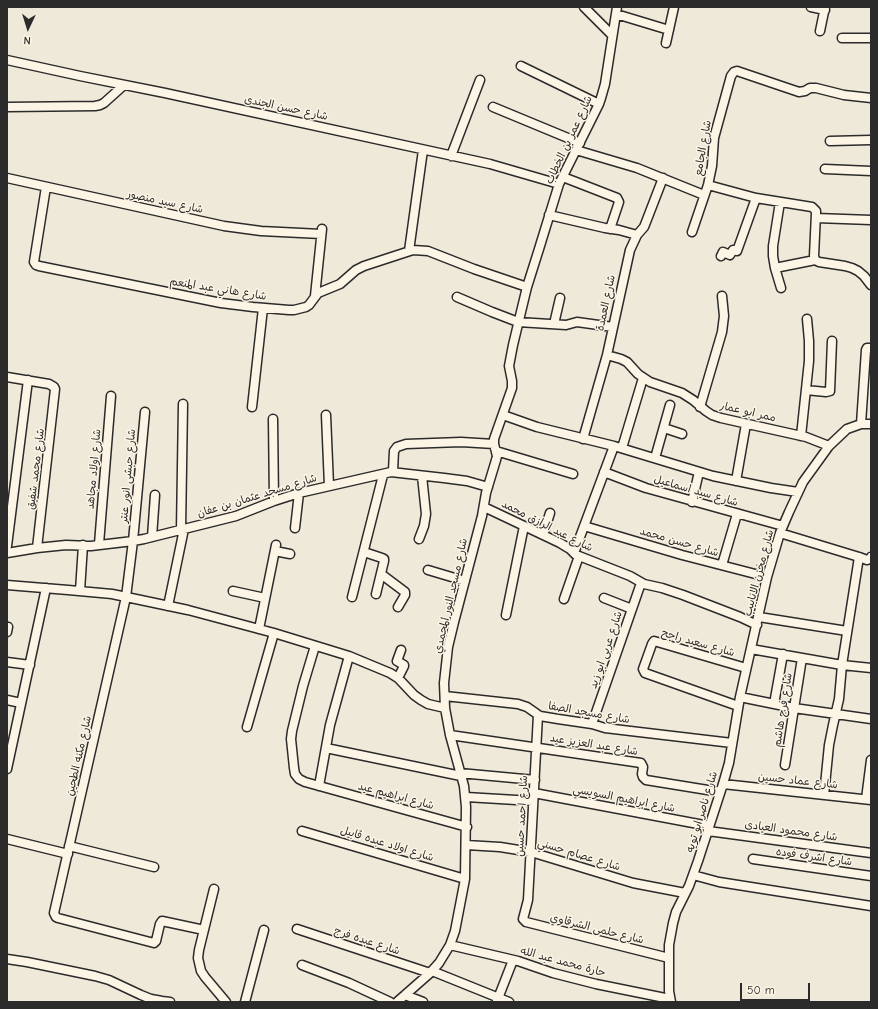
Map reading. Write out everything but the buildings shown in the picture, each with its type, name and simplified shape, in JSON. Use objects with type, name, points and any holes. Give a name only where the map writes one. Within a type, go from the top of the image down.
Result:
[{"type":"street","points":[[584,7],[612,35]]},
{"type":"street","points":[[666,43],[674,7]]},
{"type":"street","points":[[811,7],[825,9],[820,31]]},
{"type":"street","points":[[617,11],[669,30]]},
{"type":"street","name":"شارع عمر بن الخطاب","points":[[518,322],[527,286],[561,180],[599,104],[605,84],[617,11]]},
{"type":"street","points":[[842,38],[871,38]]},
{"type":"street","name":"شارع حسن الجندى","points":[[7,60],[561,180],[617,198],[618,204],[610,229]]},
{"type":"street","points":[[521,66],[599,104]]},
{"type":"street","name":"شارع الجامع","points":[[692,232],[708,185],[712,166],[714,138],[730,76],[734,72],[737,71],[799,92],[810,88],[816,88],[844,95],[871,98]]},
{"type":"street","points":[[451,156],[480,80]]},
{"type":"street","points":[[7,107],[95,106],[100,105],[124,85]]},
{"type":"street","points":[[493,107],[578,146],[664,178],[704,195]]},
{"type":"street","points":[[830,141],[871,140]]},
{"type":"street","points":[[409,251],[423,150]]},
{"type":"street","points":[[825,169],[871,171]]},
{"type":"street","name":"شارع سيد منصور","points":[[7,178],[236,228],[261,231],[322,231],[316,296]]},
{"type":"street","name":"شارع العمدة","points":[[583,439],[613,327],[630,250],[637,235],[641,232],[646,222],[664,178]]},
{"type":"street","points":[[708,185],[756,198],[812,207],[816,211],[815,260]]},
{"type":"street","name":"شارع هاني عبد المنعم","points":[[46,187],[34,259],[36,265],[221,303],[294,310],[306,307],[320,291],[340,284],[356,270],[364,266],[409,251],[418,250],[428,252],[527,286]]},
{"type":"street","points":[[721,256],[723,252],[730,255],[733,250],[737,251],[756,198]]},
{"type":"street","points":[[780,202],[773,246],[773,256],[781,288]]},
{"type":"street","points":[[549,215],[637,235]]},
{"type":"street","points":[[816,218],[871,220]]},
{"type":"street","points":[[775,268],[815,260],[852,268],[864,276],[871,285]]},
{"type":"street","points":[[700,406],[722,332],[724,316],[722,296]]},
{"type":"street","points":[[457,297],[518,322],[566,325],[577,322],[613,327]]},
{"type":"street","points":[[554,324],[560,298]]},
{"type":"street","points":[[252,407],[263,308]]},
{"type":"street","points":[[801,436],[809,351],[807,319]]},
{"type":"street","name":"شارع مسجد النور المحمدي","points":[[397,1002],[431,972],[450,945],[455,931],[465,879],[467,827],[466,797],[450,735],[445,708],[444,683],[448,647],[496,460],[494,440],[512,388],[509,366],[518,322]]},
{"type":"street","points":[[806,390],[830,391],[832,341]]},
{"type":"street","points":[[861,424],[866,350],[867,348],[871,348]]},
{"type":"street","name":"ممر ابو عمار","points":[[606,354],[624,360],[643,378],[650,382],[682,393],[693,400],[706,412],[716,417],[815,439],[829,446]]},
{"type":"street","points":[[7,377],[28,380],[7,546]]},
{"type":"street","points":[[564,600],[584,526],[604,472],[618,447],[643,378]]},
{"type":"street","name":"شارع محمد شفيق","points":[[28,380],[52,385],[56,393],[37,548]]},
{"type":"street","name":"شارع اولاد مجاهد","points":[[99,544],[111,396]]},
{"type":"street","points":[[168,606],[182,529],[183,404]]},
{"type":"street","points":[[655,458],[670,405]]},
{"type":"street","name":"شارع حبشى انور عنتر","points":[[126,597],[133,541],[145,412]]},
{"type":"street","points":[[326,415],[329,486]]},
{"type":"street","points":[[503,415],[537,427],[618,447],[713,476],[798,492]]},
{"type":"street","points":[[273,419],[274,501]]},
{"type":"street","points":[[736,481],[746,424]]},
{"type":"street","name":"شارع مخزن الانابيب","points":[[758,621],[767,577],[782,530],[803,482],[829,446],[847,429],[861,424],[871,424]]},
{"type":"street","points":[[664,428],[682,434]]},
{"type":"street","points":[[391,472],[393,471],[394,450],[397,447],[406,444],[461,442],[495,447],[573,474]]},
{"type":"street","name":"شارع مسجد عثمان بن عفان","points":[[7,553],[66,544],[99,544],[133,541],[152,537],[236,516],[299,493],[391,472],[467,481],[488,488]]},
{"type":"street","name":"شارع سيد اسماعيل","points":[[604,472],[646,488],[737,514],[859,558]]},
{"type":"street","points":[[692,502],[699,472]]},
{"type":"street","points":[[352,597],[383,475]]},
{"type":"street","points":[[419,539],[424,526],[426,514],[422,476]]},
{"type":"street","points":[[295,528],[299,493]]},
{"type":"street","points":[[152,537],[155,495]]},
{"type":"street","name":"شارع عبد الرازق محمد","points":[[484,507],[543,535],[570,549],[577,555],[630,576],[641,583],[689,597],[740,617],[758,621],[847,631]]},
{"type":"street","points":[[543,535],[550,512]]},
{"type":"street","points":[[722,565],[737,514]]},
{"type":"street","points":[[506,615],[524,526]]},
{"type":"street","name":"شارع حسن محمد","points":[[584,526],[682,555],[767,577]]},
{"type":"street","points":[[80,591],[82,545]]},
{"type":"street","points":[[259,629],[275,548],[290,554]]},
{"type":"street","points":[[364,552],[384,559],[376,594]]},
{"type":"street","points":[[824,795],[829,745],[839,700],[842,664],[859,558],[869,560],[871,557]]},
{"type":"street","points":[[428,570],[465,581]]},
{"type":"street","points":[[381,574],[405,592],[405,595],[398,607]]},
{"type":"street","name":"شارع عربى ابو زيد","points":[[592,724],[641,583]]},
{"type":"street","points":[[7,585],[80,591],[126,597],[188,610],[274,633],[349,656],[390,673],[398,678],[414,695],[421,700],[428,704],[445,708]]},
{"type":"street","points":[[7,769],[46,588]]},
{"type":"street","points":[[233,591],[265,598]]},
{"type":"street","name":"شارع مكنه الطحين","points":[[126,597],[54,913],[58,918],[154,943],[156,942],[160,924],[162,922],[204,930]]},
{"type":"street","points":[[604,598],[632,608]]},
{"type":"street","name":"شارع ناصر ابو تويه","points":[[671,1000],[669,991],[669,945],[672,923],[693,875],[721,788],[728,763],[746,668],[758,621]]},
{"type":"street","points":[[247,727],[274,633]]},
{"type":"street","name":"شارع سعيد راجح","points":[[739,702],[645,673],[643,671],[643,667],[652,642],[654,641],[746,668]]},
{"type":"street","name":"شارع ابراهيم عيد","points":[[316,646],[303,686],[292,731],[291,739],[294,768],[295,774],[299,779],[305,782],[467,827]]},
{"type":"street","points":[[751,649],[871,668]]},
{"type":"street","points":[[398,678],[404,666],[404,664],[397,661],[401,650]]},
{"type":"street","points":[[774,704],[783,654]]},
{"type":"street","points":[[319,786],[330,725],[349,656]]},
{"type":"street","name":"شارع فرج هاشم","points":[[785,765],[802,658]]},
{"type":"street","points":[[7,662],[30,665]]},
{"type":"street","name":"شارع مسجد الصفا","points":[[445,696],[518,704],[527,707],[538,715],[592,724],[605,728],[732,743]]},
{"type":"street","points":[[7,700],[22,703]]},
{"type":"street","points":[[739,702],[774,704],[871,719]]},
{"type":"street","name":"شارع احمد حسين","points":[[523,917],[528,900],[538,715]]},
{"type":"street","name":"شارع عبد العزيز عيد","points":[[450,735],[641,763],[643,767],[642,774],[646,780],[721,788]]},
{"type":"street","points":[[326,748],[461,775],[534,780]]},
{"type":"street","points":[[869,800],[871,760]]},
{"type":"street","name":"شارع عماد حسين","points":[[721,788],[824,795],[869,800]]},
{"type":"street","name":"شارع ابراهيم السويسي","points":[[466,797],[533,797],[709,829]]},
{"type":"street","name":"شارع محمود العيادى","points":[[709,829],[871,853]]},
{"type":"street","name":"شارع اولاد عبده قابيل","points":[[302,831],[465,879]]},
{"type":"street","points":[[7,840],[154,867]]},
{"type":"street","name":"شارع عصام حسني","points":[[466,845],[500,847],[531,852],[633,883],[685,893]]},
{"type":"street","name":"شارع اشرف فوده","points":[[753,859],[871,876]]},
{"type":"street","points":[[693,875],[719,882],[871,906]]},
{"type":"street","points":[[214,889],[198,958],[201,971],[226,1002]]},
{"type":"street","name":"شارع حلمى الشرقاوي","points":[[523,917],[526,922],[669,958]]},
{"type":"street","name":"شارع عبده فرج","points":[[297,929],[431,972],[498,1000],[509,1002]]},
{"type":"street","points":[[245,1002],[264,930]]},
{"type":"street","name":"حارة محمد عبد الله","points":[[450,945],[513,960],[553,973],[596,984],[671,1000]]},
{"type":"street","points":[[7,959],[95,976],[109,980],[140,995],[170,1002]]},
{"type":"street","points":[[498,1000],[513,960]]},
{"type":"street","points":[[302,965],[349,983],[390,1002]]},
{"type":"street","points":[[405,994],[423,1002]]}]
